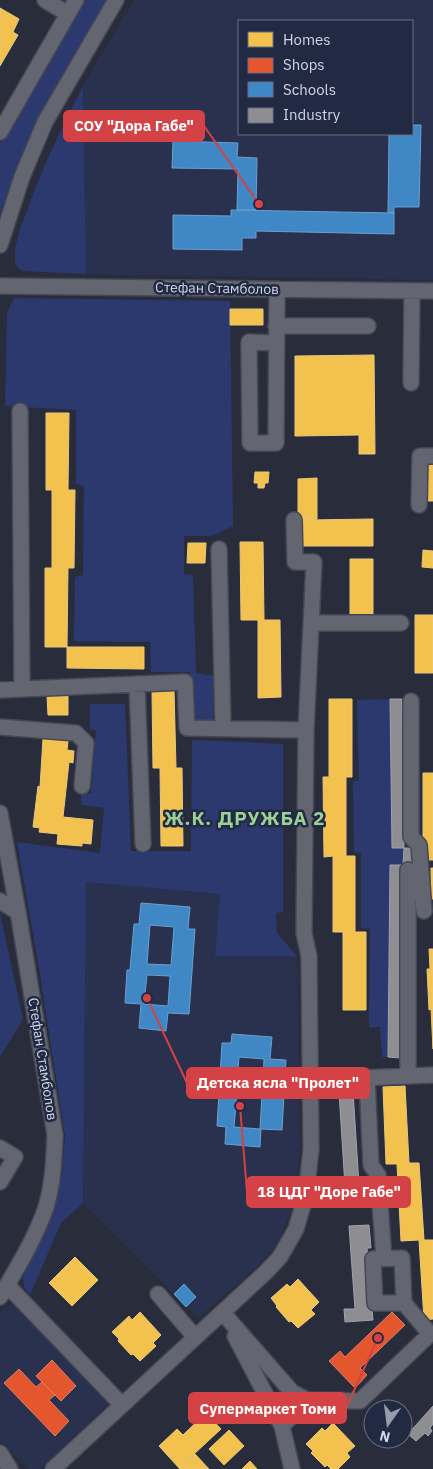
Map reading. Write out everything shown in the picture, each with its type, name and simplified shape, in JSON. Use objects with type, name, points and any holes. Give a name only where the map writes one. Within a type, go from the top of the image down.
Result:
[{"type":"street","points":[[45,0],[68,14]]},
{"type":"street","points":[[0,132],[76,0]]},
{"type":"street","points":[[0,239],[22,177],[45,122],[116,0]]},
{"type":"street","name":"Стефан Стамболов","points":[[0,286],[433,291]]},
{"type":"street","points":[[276,343],[249,342],[250,443],[276,443],[277,289]]},
{"type":"street","points":[[411,383],[412,291]]},
{"type":"street","points":[[276,326],[368,326]]},
{"type":"street","points":[[20,412],[22,689]]},
{"type":"street","points":[[419,504],[420,456],[433,456]]},
{"type":"street","points":[[53,1469],[266,1272],[280,1257],[296,1229],[304,1196],[311,1150],[310,956],[304,933],[306,730],[314,562],[295,562],[294,520]]},
{"type":"street","points":[[219,549],[224,728]]},
{"type":"street","points":[[311,623],[402,623]]},
{"type":"street","points":[[0,690],[184,682],[187,728],[306,730]]},
{"type":"street","points":[[137,684],[143,844]]},
{"type":"street","points":[[408,911],[428,911],[419,845],[410,836],[411,701]]},
{"type":"street","points":[[0,728],[76,733],[86,743],[82,786]]},
{"type":"street","name":"Стефан Стамболов","points":[[0,813],[55,1135],[53,1172],[46,1207],[4,1291]]},
{"type":"street","points":[[408,870],[408,1076]]},
{"type":"street","points":[[0,901],[18,912]]},
{"type":"street","points":[[310,1080],[433,1075]]},
{"type":"street","points":[[367,1078],[370,1165],[378,1175],[384,1258]]},
{"type":"street","points":[[0,1148],[15,1158],[0,1182]]},
{"type":"street","points":[[223,1312],[292,1392],[307,1400],[360,1401],[430,1334],[404,1303],[402,1258],[373,1259],[375,1303],[404,1303]]},
{"type":"street","points":[[4,1291],[122,1405]]},
{"type":"street","points":[[158,1294],[195,1337]]},
{"type":"street","points":[[223,1312],[282,1426],[292,1469]]},
{"type":"street","points":[[282,1426],[307,1400]]},
{"type":"street","points":[[0,1453],[10,1469]]},
{"type":"shaded area","points":[[82,0],[107,0],[36,123],[0,214],[0,143]]},
{"type":"shaded area","points":[[134,0],[433,0],[433,280],[86,274],[83,86]]},
{"type":"shaded area","points":[[83,86],[86,274],[23,271],[18,267],[15,260],[20,229],[46,163]]},
{"type":"shaded area","points":[[14,298],[230,301],[233,526],[212,536],[184,536],[184,574],[193,575],[196,673],[214,676],[213,721],[194,721],[190,672],[151,672],[150,642],[74,641],[75,577],[83,575],[84,486],[76,484],[76,410],[5,406],[7,313]]},
{"type":"shaded area","points":[[390,699],[392,848],[404,848],[403,865],[390,865],[388,1057],[382,1057],[380,1027],[369,1027],[370,929],[361,928],[361,853],[354,852],[353,781],[359,781],[357,700]]},
{"type":"shaded area","points":[[90,704],[125,704],[131,851],[191,851],[192,740],[283,744],[283,912],[276,913],[277,933],[297,956],[215,956],[220,894],[86,882],[83,1203],[61,1223],[30,1295],[24,1287],[23,1278],[25,1269],[53,1210],[62,1174],[65,1136],[17,842],[100,853],[104,808],[81,805],[81,794],[91,793],[96,731],[90,729]]},
{"type":"shaded area","points":[[86,881],[220,894],[215,956],[297,956],[300,1149],[294,1203],[279,1241],[271,1251],[258,1265],[198,1318],[83,1203]]},
{"type":"shaded area","points":[[0,913],[23,1019],[0,1057]]},
{"type":"shaded area","points":[[11,1305],[19,1307],[107,1400],[107,1405],[40,1469],[29,1469],[0,1441],[0,1315],[3,1309]]},
{"type":"building: Homes","points":[[0,8],[19,19],[13,32],[18,35],[0,66]]},
{"type":"building: Homes","points":[[230,309],[263,309],[263,325],[230,325]]},
{"type":"building: Homes","points":[[374,355],[375,454],[359,454],[359,435],[295,436],[295,356]]},
{"type":"building: Homes","points":[[46,413],[69,413],[68,490],[75,490],[74,568],[68,568],[67,647],[45,647],[45,568],[52,568],[52,490],[46,490]]},
{"type":"building: Homes","points":[[433,463],[433,501],[426,501],[427,464]]},
{"type":"building: Homes","points":[[255,472],[269,472],[268,483],[265,483],[264,488],[258,488],[258,483],[254,483]]},
{"type":"building: Homes","points":[[317,478],[317,519],[308,520],[307,517],[298,517],[298,479]]},
{"type":"building: Homes","points":[[298,517],[307,517],[308,520],[373,519],[373,546],[298,546]]},
{"type":"building: Homes","points":[[240,542],[263,542],[264,620],[280,620],[281,697],[258,698],[258,620],[241,620]]},
{"type":"building: Homes","points":[[188,543],[206,543],[205,563],[187,563]]},
{"type":"building: Homes","points":[[423,550],[433,551],[433,568],[422,567]]},
{"type":"building: Homes","points":[[350,559],[373,559],[373,616],[350,616]]},
{"type":"building: Homes","points":[[415,615],[433,615],[433,673],[415,673]]},
{"type":"building: Homes","points":[[67,647],[144,647],[144,669],[67,668]]},
{"type":"building: Homes","points":[[174,689],[176,768],[182,768],[183,846],[161,846],[160,768],[153,768],[152,690]]},
{"type":"building: Homes","points":[[47,696],[68,696],[68,715],[48,715]]},
{"type":"building: Homes","points":[[329,699],[352,699],[352,777],[346,777],[346,856],[355,856],[355,932],[366,932],[366,1010],[343,1010],[343,932],[333,932],[333,856],[324,857],[323,777],[329,777]]},
{"type":"building: Homes","points":[[43,739],[68,741],[67,750],[74,751],[73,763],[69,762],[63,817],[93,820],[91,844],[82,843],[82,846],[57,844],[58,834],[39,832],[40,828],[33,827],[38,786],[40,787]]},
{"type":"building: Homes","points":[[423,773],[433,773],[433,860],[423,860]]},
{"type":"building: Homes","points":[[431,868],[433,868],[433,899],[431,899]]},
{"type":"building: Homes","points":[[429,949],[433,949],[433,1049],[427,969],[430,969]]},
{"type":"building: Homes","points":[[405,1086],[409,1163],[419,1163],[424,1240],[433,1240],[433,1319],[424,1320],[419,1240],[401,1241],[397,1164],[386,1164],[383,1087]]},
{"type":"building: Homes","points":[[75,1257],[98,1280],[72,1306],[49,1283]]},
{"type":"building: Homes","points":[[298,1279],[319,1302],[311,1310],[315,1314],[298,1328],[291,1321],[289,1322],[271,1298],[287,1284],[290,1287]]},
{"type":"building: Homes","points":[[140,1312],[161,1335],[153,1343],[156,1346],[140,1361],[133,1354],[131,1355],[112,1332],[129,1316],[132,1320]]},
{"type":"building: Homes","points":[[206,1413],[221,1429],[179,1468],[159,1446],[177,1429],[183,1435]]},
{"type":"building: Homes","points":[[333,1423],[355,1446],[347,1453],[350,1457],[338,1469],[331,1469],[327,1465],[325,1467],[311,1453],[313,1451],[306,1444],[322,1428],[325,1431]]},
{"type":"building: Homes","points":[[229,1430],[244,1446],[224,1465],[209,1449]]},
{"type":"building: Homes","points":[[195,1454],[209,1469],[179,1468]]},
{"type":"building: Homes","points":[[250,1461],[257,1469],[242,1469]]},
{"type":"building: Shops","points":[[392,1312],[405,1325],[360,1368],[367,1375],[355,1388],[329,1361],[340,1351],[345,1357]]},
{"type":"building: Shops","points":[[52,1360],[76,1386],[61,1401],[36,1376]]},
{"type":"building: Shops","points":[[19,1369],[36,1387],[42,1382],[55,1395],[49,1400],[69,1421],[55,1436],[4,1383]]},
{"type":"building: Schools","points":[[413,125],[421,125],[419,207],[394,207],[394,213],[388,212],[389,135],[413,135]]},
{"type":"building: Schools","points":[[173,141],[238,143],[237,157],[257,158],[256,210],[237,210],[238,169],[172,168]]},
{"type":"building: Schools","points":[[231,210],[394,213],[394,234],[256,231],[256,238],[242,238],[242,250],[173,249],[173,215],[231,216]]},
{"type":"building: Schools","points":[[141,903],[190,907],[188,929],[195,929],[189,1014],[168,1013],[166,1031],[139,1028],[141,1004],[125,1003],[127,970],[130,970],[134,924],[139,924]],"holes":[[[150,925],[174,927],[171,965],[147,964]],[[147,975],[170,976],[168,1006],[144,1004]]]},
{"type":"building: Schools","points":[[232,1034],[272,1037],[270,1059],[286,1060],[282,1130],[261,1129],[260,1147],[225,1144],[226,1127],[217,1126],[222,1043],[231,1043]],"holes":[[[239,1057],[264,1059],[263,1084],[237,1082]],[[237,1092],[262,1094],[260,1129],[234,1127]]]},
{"type":"building: Schools","points":[[184,1284],[196,1297],[186,1307],[174,1294]]},
{"type":"building: Industry","points":[[390,699],[402,699],[404,848],[392,848]]},
{"type":"building: Industry","points":[[404,848],[416,848],[416,865],[403,865]]},
{"type":"building: Industry","points":[[390,865],[403,865],[401,1058],[388,1057]]},
{"type":"building: Industry","points":[[353,1091],[360,1201],[346,1202],[339,1092]]},
{"type":"building: Industry","points":[[369,1225],[371,1248],[367,1248],[373,1320],[345,1322],[344,1309],[355,1309],[349,1226]]},
{"type":"building: Industry","points":[[433,1406],[433,1424],[430,1428],[432,1431],[428,1436],[425,1433],[416,1441],[413,1438],[413,1428]]},
{"type":"place","name":"СОУ \"Дора Габе\"","points":[[259,204]]},
{"type":"place","name":"Детска ясла \"Пролет\"","points":[[147,998]]},
{"type":"place","name":"18 ЦДГ \"Доре Габе\"","points":[[240,1106]]},
{"type":"place","name":"Супермаркет Томи","points":[[378,1338]]},
{"type":"district","name":"Ж.К. ДРУЖБА 2","points":[[245,818]]}]
